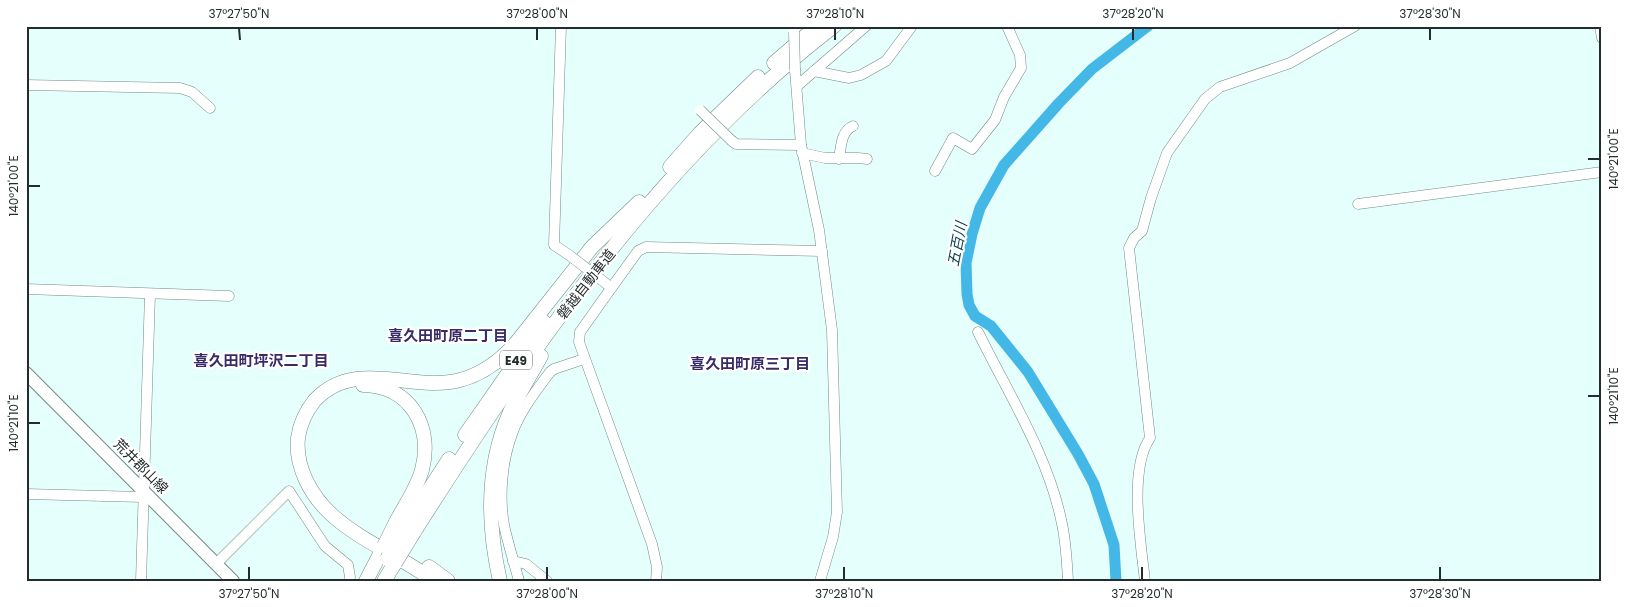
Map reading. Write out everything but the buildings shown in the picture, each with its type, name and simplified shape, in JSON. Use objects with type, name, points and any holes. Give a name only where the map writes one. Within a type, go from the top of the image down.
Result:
[{"type":"highway","name":"磐越自動車道","points":[[373,581],[405,527],[506,374],[574,281],[639,202],[700,133],[734,99],[817,26]]},
{"type":"highway","name":"磐越自動車道","points":[[405,527],[465,451],[523,367],[582,287],[679,170],[740,106],[788,62],[834,26]]},
{"type":"highway","points":[[432,579],[339,521],[314,494],[303,474],[298,452],[299,431],[307,412],[312,403],[327,390],[348,381],[370,378],[425,383],[448,382],[469,378],[488,368],[516,343],[592,247],[639,202]]},
{"type":"highway","points":[[500,581],[492,539],[490,509],[496,451],[516,400],[548,344],[611,251]]},
{"type":"highway","points":[[366,581],[387,558],[405,527],[421,473],[425,452],[424,431],[421,422],[417,414],[404,400],[388,390],[370,385],[362,385],[330,396],[318,408],[310,423],[307,432],[306,452],[314,479],[331,502],[352,521],[418,560],[448,581]]},
{"type":"highway","points":[[492,539],[504,581]]},
{"type":"highway","name":"磐越自動車道","points":[[384,581],[387,558]]},
{"type":"main road","name":"荒井郡山線","points":[[26,373],[143,494],[233,581]]},
{"type":"street","points":[[561,26],[554,245],[610,286]]},
{"type":"street","points":[[797,86],[866,26]]},
{"type":"street","points":[[814,71],[849,78],[861,75],[886,61],[912,26]]},
{"type":"street","points":[[935,171],[953,138],[972,149],[992,124],[1004,98],[1019,73],[1021,59],[1007,26]]},
{"type":"street","points":[[1145,581],[1137,497],[1144,452],[1150,438],[1129,248],[1134,238],[1142,231],[1167,153],[1205,99],[1220,87],[1290,63],[1355,26]]},
{"type":"street","points":[[1600,26],[1602,38]]},
{"type":"street","points":[[793,29],[802,149],[817,219],[832,330],[837,512],[833,537],[820,581]]},
{"type":"street","points":[[26,85],[180,88],[192,92],[210,108]]},
{"type":"street","points":[[698,108],[736,144],[802,149],[825,158],[867,159]]},
{"type":"street","points":[[839,158],[844,137],[849,128],[854,126]]},
{"type":"street","points":[[1358,204],[1602,172]]},
{"type":"street","points":[[656,581],[657,566],[652,544],[584,359],[579,342],[580,332],[610,286],[638,251],[646,246],[822,251]]},
{"type":"street","points":[[26,289],[229,296]]},
{"type":"street","points":[[142,581],[150,294]]},
{"type":"street","points":[[978,332],[1023,420],[1053,490],[1062,522],[1068,581]]},
{"type":"street","points":[[519,581],[504,525],[502,507],[505,464],[512,432],[529,401],[550,372],[584,359]]},
{"type":"street","points":[[216,564],[290,491],[325,546],[348,565],[349,581]]},
{"type":"street","points":[[26,494],[143,494]]},
{"type":"street","points":[[514,561],[526,564],[547,581]]},
{"type":"waterway","name":"五百川","points":[[1116,581],[1114,545],[1094,484],[1028,372],[991,326],[975,316],[969,305],[967,294],[966,263],[980,208],[1004,165],[1092,69],[1148,26]]},
{"type":"district","name":"喜久田町原二丁目","points":[[448,335]]},
{"type":"district","name":"喜久田町坪沢二丁目","points":[[261,360]]},
{"type":"district","name":"喜久田町原三丁目","points":[[750,363]]}]
